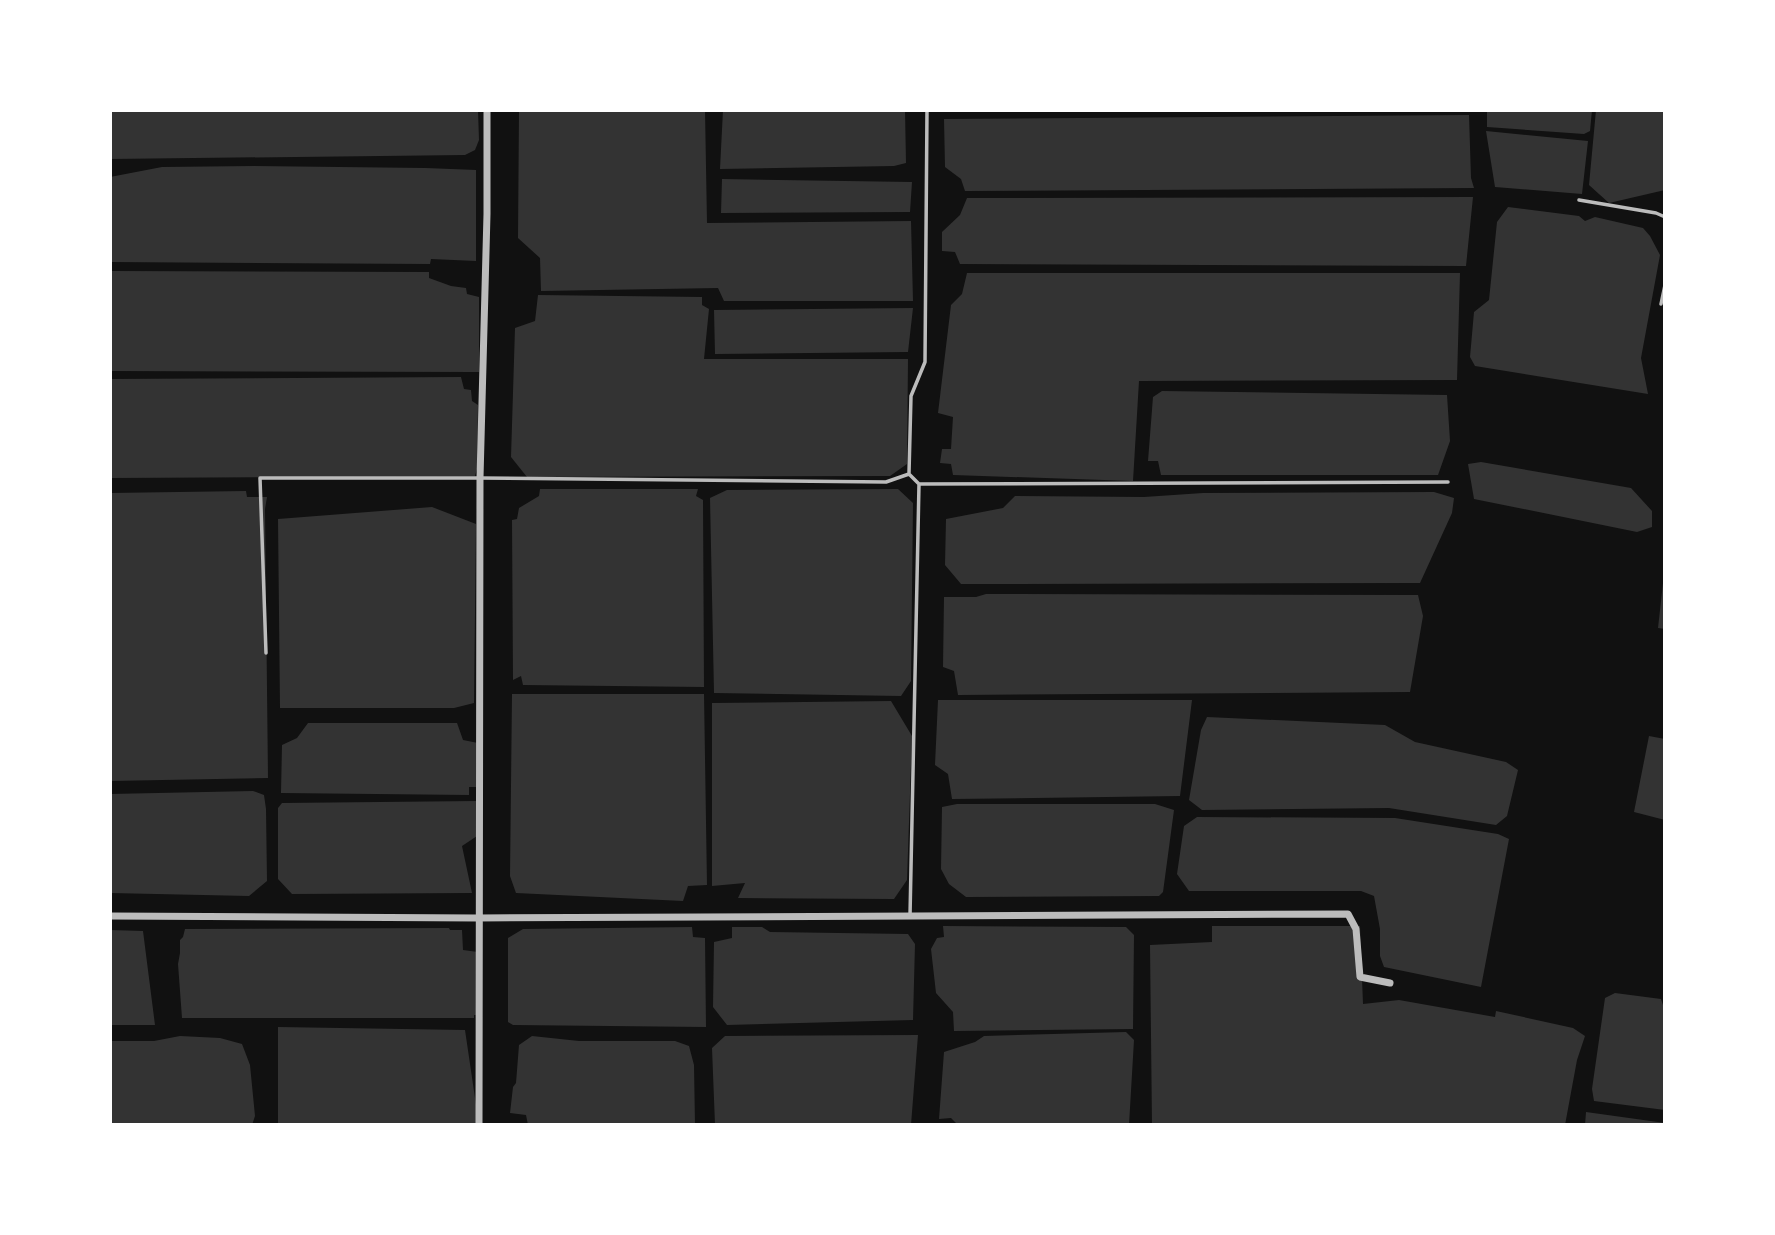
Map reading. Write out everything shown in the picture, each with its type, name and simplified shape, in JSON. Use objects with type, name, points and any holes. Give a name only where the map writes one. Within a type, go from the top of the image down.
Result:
[{"type":"street","points":[[479,1125],[480,478],[487,214],[486,110]]},
{"type":"street","points":[[110,916],[478,918],[1348,914],[1356,929],[1360,977],[1390,983]]},
{"type":"lane","points":[[927,110],[925,362],[911,396],[909,474],[919,484],[1448,482]]},
{"type":"lane","points":[[1580,200],[1656,213],[1665,217]]},
{"type":"lane","points":[[1661,304],[1665,285]]},
{"type":"lane","points":[[265,653],[260,478],[887,482],[909,474]]},
{"type":"lane","points":[[910,917],[919,484]]},
{"type":"shaded area","points":[[110,110],[478,110],[479,140],[475,150],[465,155],[110,159]]},
{"type":"shaded area","points":[[519,110],[705,110],[707,223],[911,221],[913,301],[724,301],[718,288],[541,291],[540,258],[518,238]]},
{"type":"shaded area","points":[[723,110],[905,110],[906,163],[894,166],[720,169]]},
{"type":"shaded area","points":[[1487,110],[1592,110],[1590,131],[1584,134],[1487,127]]},
{"type":"shaded area","points":[[1596,110],[1665,110],[1665,190],[1609,203],[1589,185]]},
{"type":"shaded area","points":[[1469,115],[1471,178],[1474,188],[965,191],[961,179],[945,167],[944,119]]},
{"type":"shaded area","points":[[1486,131],[1588,141],[1582,194],[1495,187]]},
{"type":"shaded area","points":[[162,167],[476,170],[476,261],[431,259],[430,264],[110,262],[110,177]]},
{"type":"shaded area","points":[[722,179],[912,182],[910,212],[721,213]]},
{"type":"shaded area","points":[[1473,197],[1466,266],[960,264],[955,252],[942,251],[942,232],[960,215],[967,198]]},
{"type":"shaded area","points":[[1508,207],[1579,216],[1585,221],[1595,217],[1643,228],[1650,236],[1660,255],[1641,358],[1648,394],[1475,366],[1470,357],[1474,312],[1489,300],[1497,222]]},
{"type":"shaded area","points":[[110,271],[429,272],[429,278],[466,288],[467,294],[479,297],[479,372],[110,371]]},
{"type":"shaded area","points":[[967,273],[1460,273],[1457,380],[1139,381],[1133,481],[953,475],[951,464],[940,463],[942,449],[951,449],[953,417],[938,413],[951,305],[962,294]]},
{"type":"shaded area","points":[[538,295],[702,297],[702,305],[709,309],[704,359],[908,359],[907,464],[890,476],[527,477],[511,457],[515,328],[535,321]]},
{"type":"shaded area","points":[[913,308],[908,352],[715,354],[714,310]]},
{"type":"shaded area","points":[[461,377],[464,389],[471,390],[472,401],[478,405],[475,476],[110,478],[110,379]]},
{"type":"shaded area","points":[[1162,391],[1447,395],[1450,441],[1438,475],[1161,475],[1158,461],[1148,461],[1153,397]]},
{"type":"shaded area","points":[[1481,462],[1631,488],[1652,511],[1652,527],[1637,532],[1474,499],[1468,464]]},
{"type":"shaded area","points":[[540,489],[698,489],[696,496],[703,500],[704,687],[523,685],[521,676],[513,680],[512,520],[517,519],[519,508],[539,496]]},
{"type":"shaded area","points":[[898,489],[913,503],[911,681],[901,696],[714,693],[710,498],[727,490]]},
{"type":"shaded area","points":[[246,491],[247,497],[267,497],[268,778],[110,781],[110,493]]},
{"type":"shaded area","points":[[1434,492],[1454,498],[1452,513],[1420,583],[961,584],[945,565],[946,519],[1003,508],[1015,496],[1144,497],[1203,493]]},
{"type":"shaded area","points":[[432,507],[476,524],[474,703],[454,708],[280,708],[278,519]]},
{"type":"shaded area","points":[[1665,565],[1665,629],[1658,628]]},
{"type":"shaded area","points":[[986,594],[1418,595],[1423,616],[1410,692],[958,695],[954,671],[943,667],[944,597],[976,597]]},
{"type":"shaded area","points":[[512,694],[704,694],[707,885],[688,886],[683,901],[516,893],[510,876]]},
{"type":"shaded area","points":[[938,700],[1192,700],[1180,796],[952,799],[948,774],[935,765]]},
{"type":"shaded area","points":[[891,701],[912,736],[907,880],[894,899],[738,898],[745,883],[712,886],[712,703]]},
{"type":"shaded area","points":[[1207,717],[1385,725],[1415,742],[1506,762],[1518,770],[1507,816],[1496,825],[1389,808],[1202,810],[1189,800],[1201,730]]},
{"type":"shaded area","points":[[308,723],[457,723],[463,740],[478,743],[476,787],[469,787],[469,795],[281,793],[282,745],[297,738]]},
{"type":"shaded area","points":[[1649,736],[1665,739],[1665,820],[1634,812]]},
{"type":"shaded area","points":[[253,791],[264,795],[267,881],[249,896],[110,893],[110,794]]},
{"type":"shaded area","points":[[477,801],[477,836],[462,846],[472,893],[292,894],[278,879],[278,808],[282,803]]},
{"type":"shaded area","points":[[957,804],[1155,804],[1174,810],[1163,892],[1159,896],[966,897],[949,884],[941,869],[942,807]]},
{"type":"shaded area","points":[[1197,817],[1395,818],[1498,834],[1509,839],[1481,987],[1384,967],[1380,956],[1380,929],[1374,896],[1361,891],[1189,891],[1177,874],[1184,826]]},
{"type":"shaded area","points":[[943,926],[1126,927],[1134,935],[1133,1029],[954,1031],[953,1012],[936,993],[931,949],[937,938],[944,937]]},
{"type":"shaded area","points":[[1212,926],[1360,926],[1363,1004],[1399,1000],[1495,1017],[1496,1011],[1573,1028],[1585,1036],[1577,1060],[1565,1125],[1152,1125],[1150,945],[1212,942]]},
{"type":"shaded area","points":[[692,927],[693,937],[705,938],[706,1027],[513,1025],[508,1022],[508,938],[523,929]]},
{"type":"shaded area","points":[[732,927],[762,927],[770,932],[908,934],[915,944],[913,1020],[727,1025],[713,1007],[714,942],[732,938]]},
{"type":"shaded area","points":[[185,929],[462,930],[463,950],[478,952],[479,1015],[474,1015],[474,1018],[182,1018],[178,964],[180,940]]},
{"type":"shaded area","points":[[110,930],[143,931],[155,1025],[110,1025]]},
{"type":"shaded area","points":[[1615,993],[1661,999],[1665,1005],[1665,1110],[1594,1101],[1592,1089],[1605,998]]},
{"type":"shaded area","points":[[278,1027],[465,1030],[479,1125],[278,1125]]},
{"type":"shaded area","points":[[1126,1032],[1134,1040],[1129,1125],[958,1125],[951,1118],[939,1119],[944,1052],[975,1042],[984,1036]]},
{"type":"shaded area","points":[[918,1035],[911,1125],[715,1125],[712,1048],[725,1036]]},
{"type":"shaded area","points":[[180,1036],[220,1038],[242,1044],[250,1065],[255,1116],[252,1125],[110,1125],[110,1041],[154,1041]]},
{"type":"shaded area","points":[[532,1036],[579,1041],[675,1041],[689,1046],[694,1065],[695,1125],[528,1125],[526,1115],[510,1113],[519,1045]]},
{"type":"shaded area","points":[[1586,1112],[1665,1123],[1665,1125],[1585,1125]]}]
